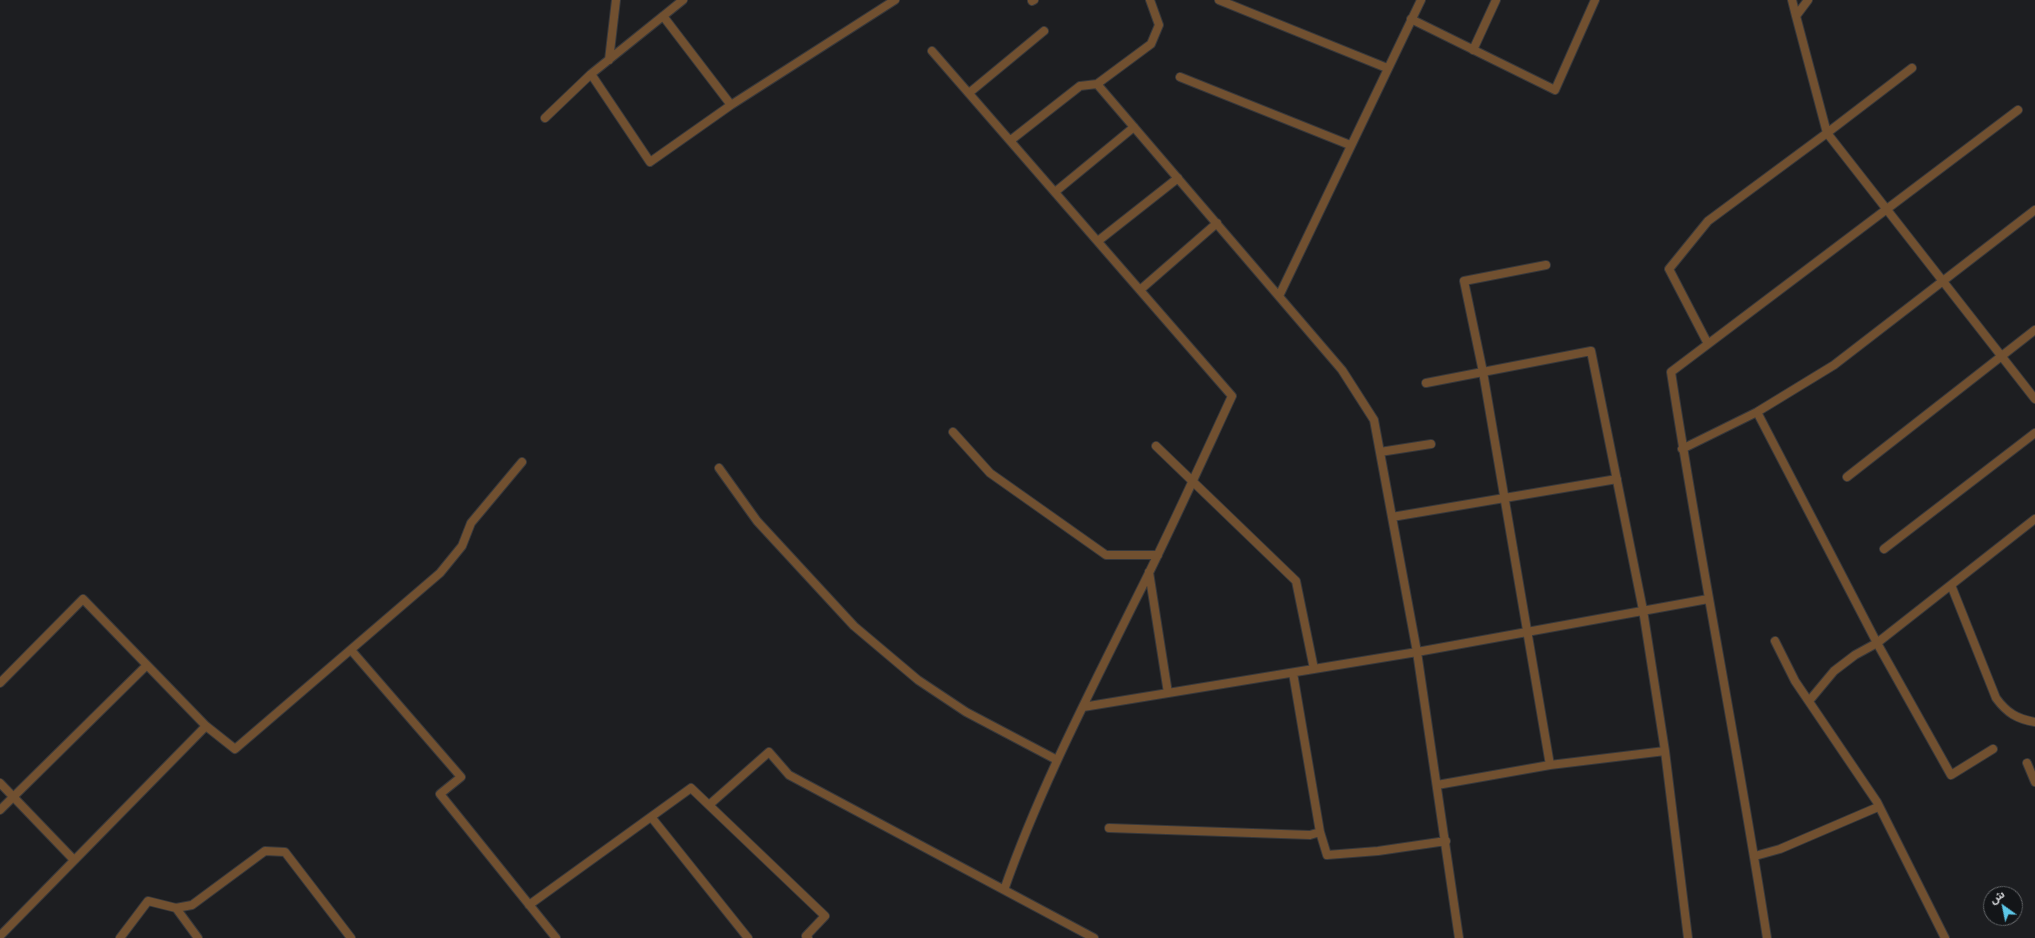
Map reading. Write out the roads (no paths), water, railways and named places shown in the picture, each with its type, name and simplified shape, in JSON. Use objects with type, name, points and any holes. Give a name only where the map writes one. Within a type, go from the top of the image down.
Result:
[{"type":"street","points":[[609,60],[616,0]]},
{"type":"street","points":[[545,118],[591,74],[683,0]]},
{"type":"street","points":[[591,74],[650,162],[731,105],[895,0]]},
{"type":"street","points":[[1011,140],[1080,86],[1097,84],[1151,44],[1159,25],[1150,0]]},
{"type":"street","points":[[1219,0],[1387,68]]},
{"type":"street","points":[[1279,296],[1350,145],[1421,0]]},
{"type":"street","points":[[1473,50],[1496,0]]},
{"type":"street","points":[[1411,19],[1554,90],[1596,0]]},
{"type":"street","points":[[1792,0],[1827,133],[2035,400]]},
{"type":"street","points":[[1796,16],[1808,0]]},
{"type":"street","points":[[663,16],[731,105]]},
{"type":"street","points":[[969,93],[1044,31]]},
{"type":"street","points":[[932,51],[1011,140],[1232,396],[1158,555],[1057,760],[1018,852],[1004,890]]},
{"type":"street","points":[[1708,344],[1669,269],[1708,221],[1912,68]]},
{"type":"street","points":[[1180,78],[1350,145]]},
{"type":"street","points":[[1097,84],[1342,370],[1374,420],[1417,652],[1446,841],[1459,938]]},
{"type":"street","points":[[1767,938],[1730,716],[1682,449],[1671,372],[2018,110]]},
{"type":"street","points":[[1055,192],[1134,127]]},
{"type":"street","points":[[1098,241],[1178,178]]},
{"type":"street","points":[[1682,449],[1757,412],[1834,365],[1944,282],[2035,210]]},
{"type":"street","points":[[1140,290],[1216,223]]},
{"type":"street","points":[[1546,265],[1464,281],[1483,372],[1529,632],[1550,765]]},
{"type":"street","points":[[1848,477],[2035,330]]},
{"type":"street","points":[[1426,383],[1591,351],[1643,610],[1665,751],[1688,938]]},
{"type":"street","points":[[1757,412],[1877,643],[1951,775],[1993,749]]},
{"type":"street","points":[[953,432],[990,473],[1106,555],[1158,555]]},
{"type":"street","points":[[1884,549],[2035,433]]},
{"type":"street","points":[[1380,452],[1430,444]]},
{"type":"street","points":[[1156,446],[1296,580],[1314,669]]},
{"type":"street","points":[[0,683],[83,599],[206,726],[235,749],[440,573],[462,546],[471,523],[522,462]]},
{"type":"street","points":[[719,468],[757,521],[854,626],[918,680],[966,712],[1057,760]]},
{"type":"street","points":[[1392,517],[1617,479]]},
{"type":"street","points":[[1809,701],[1834,671],[1855,655],[1877,643],[2035,519]]},
{"type":"street","points":[[1149,572],[1168,693]]},
{"type":"street","points":[[1951,585],[1996,698],[2006,710],[2015,716],[2035,722]]},
{"type":"street","points":[[1083,707],[1417,652],[1708,599]]},
{"type":"street","points":[[1776,641],[1795,681],[1877,802],[1878,807],[1945,938]]},
{"type":"street","points":[[351,650],[461,777],[440,794],[556,938]]},
{"type":"street","points":[[0,810],[14,798],[147,665]]},
{"type":"street","points":[[1293,673],[1320,832],[1327,855],[1378,851],[1446,841]]},
{"type":"street","points":[[0,936],[206,726]]},
{"type":"street","points":[[1437,785],[1550,765],[1665,751]]},
{"type":"street","points":[[709,805],[769,752],[789,775],[1094,938]]},
{"type":"street","points":[[2027,763],[2035,782]]},
{"type":"street","points":[[0,783],[74,860]]},
{"type":"street","points":[[529,905],[652,818],[691,788],[825,916],[806,936],[808,938]]},
{"type":"street","points":[[1754,856],[1780,849],[1830,829],[1878,807]]},
{"type":"street","points":[[652,818],[748,938]]},
{"type":"street","points":[[1109,828],[1310,835],[1320,832]]},
{"type":"street","points":[[120,938],[148,901],[176,908],[192,906],[265,851],[285,852],[350,938]]},
{"type":"street","points":[[176,908],[198,938]]}]
